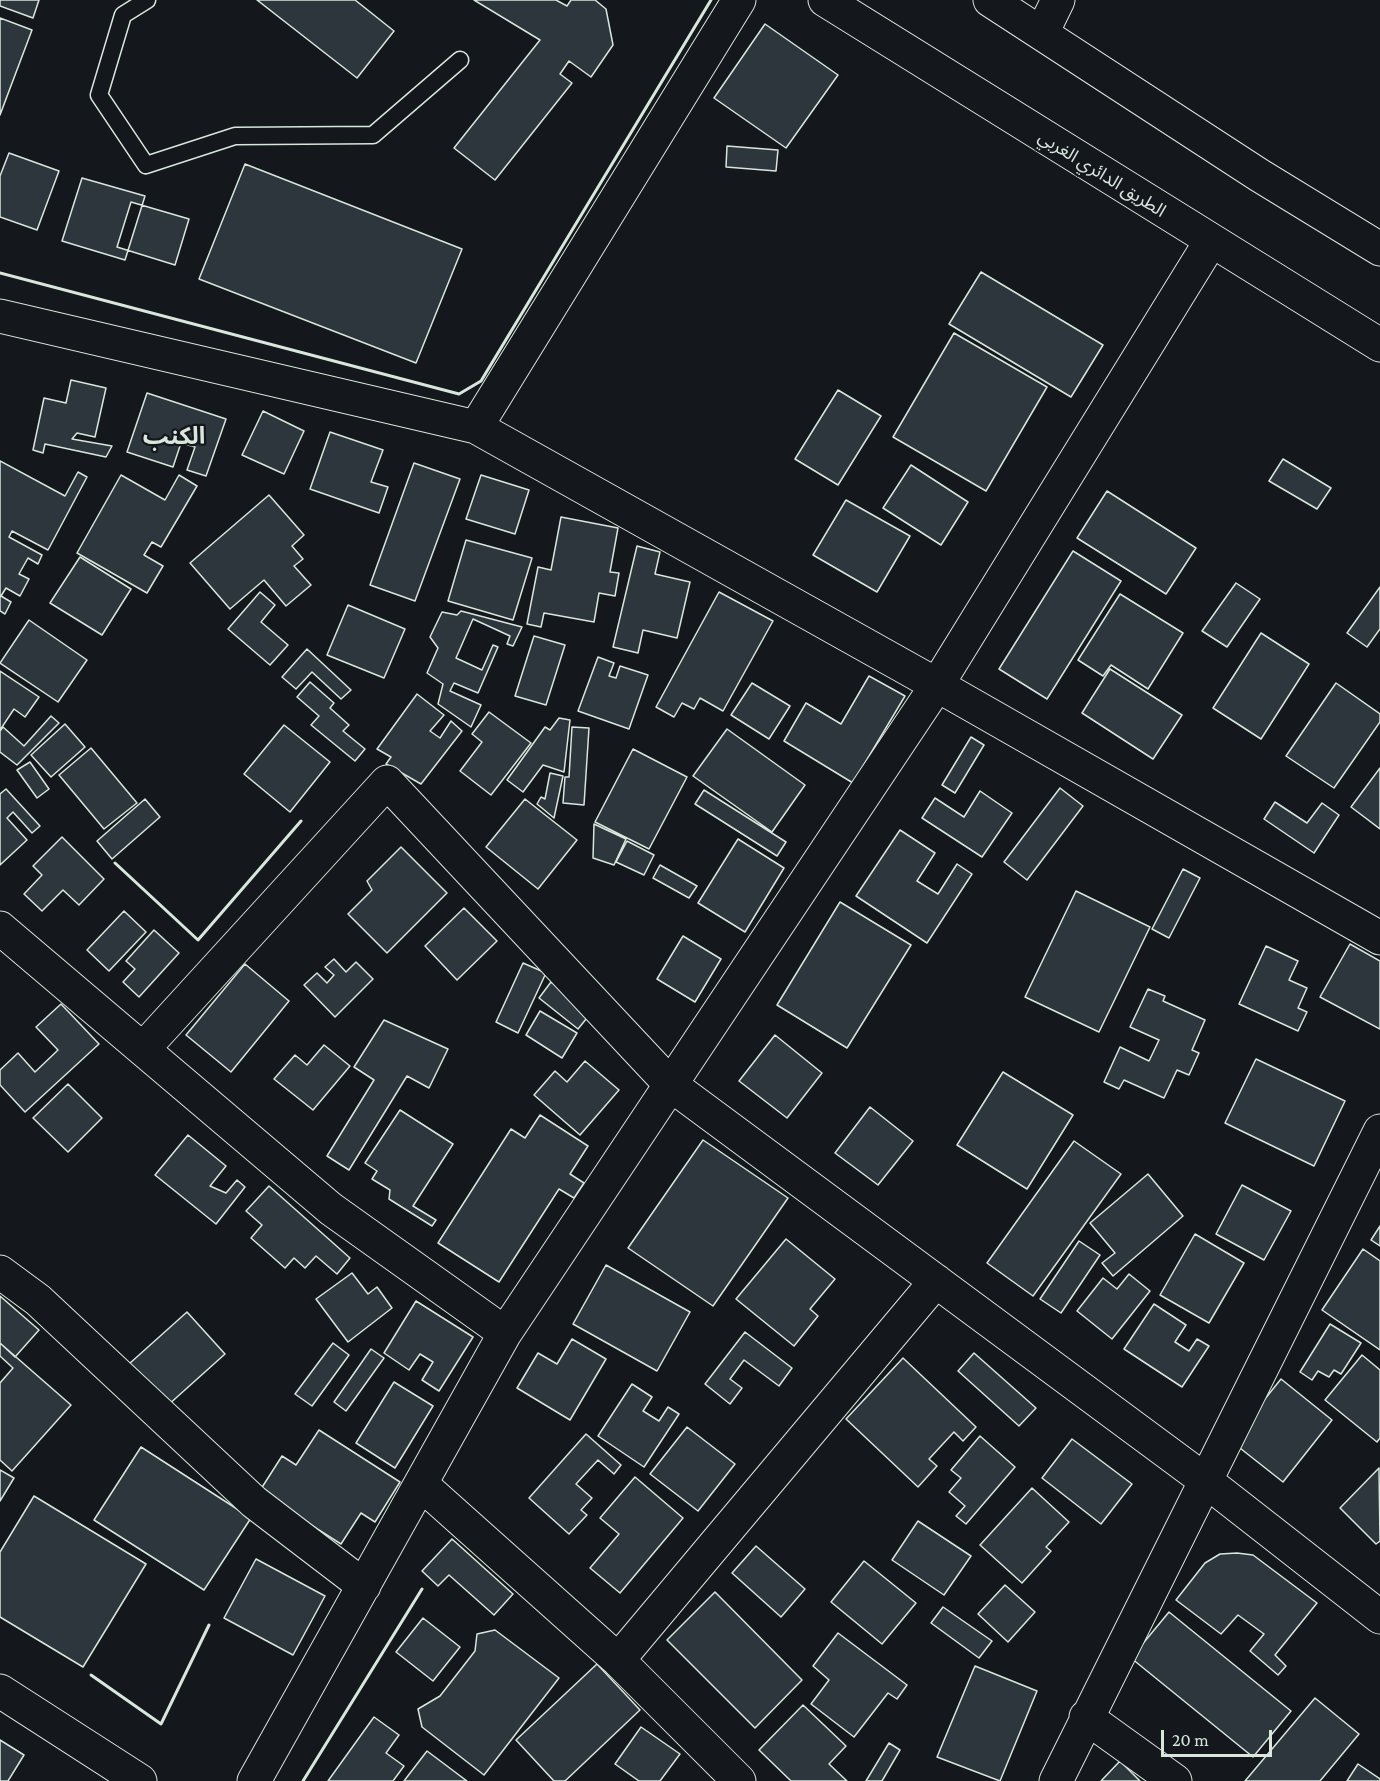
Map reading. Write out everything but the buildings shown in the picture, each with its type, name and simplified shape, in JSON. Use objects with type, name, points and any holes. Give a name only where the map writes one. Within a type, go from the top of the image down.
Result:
[{"type":"street","points":[[476,427],[739,0]]},
{"type":"street","name":"الطريق الدائري الغربي","points":[[825,0],[1380,345]]},
{"type":"street","points":[[990,0],[1259,175],[1380,249]]},
{"type":"street","points":[[1042,33],[1058,0]]},
{"type":"street","points":[[254,1781],[505,1334],[937,685],[1211,241]]},
{"type":"street","points":[[0,316],[476,427],[937,685],[1380,938]]},
{"type":"street","points":[[143,1049],[387,782],[671,1085],[1206,1481],[1380,1617]]},
{"type":"street","points":[[3,939],[143,1049],[331,1209],[505,1334]]},
{"type":"street","points":[[1056,1781],[1380,1131]]},
{"type":"street","points":[[0,1272],[38,1300],[254,1502],[364,1586]]},
{"type":"street","points":[[618,1660],[936,1281]]},
{"type":"street","points":[[421,1484],[618,1660],[739,1781]]},
{"type":"street","points":[[0,1691],[140,1781]]},
{"type":"street","points":[[1086,1717],[1175,1781]]},
{"type":"lane","points":[[147,0],[123,15],[99,95],[146,165],[235,136],[373,135],[460,60]]},
{"type":"wall","points":[[0,273],[459,394],[481,381],[711,0]]},
{"type":"wall","points":[[115,863],[198,940],[301,821]]},
{"type":"wall","points":[[303,1781],[422,1589]]},
{"type":"wall","points":[[91,1675],[161,1724],[209,1625]]},
{"type":"district","name":"الكنب","points":[[174,437]]}]
